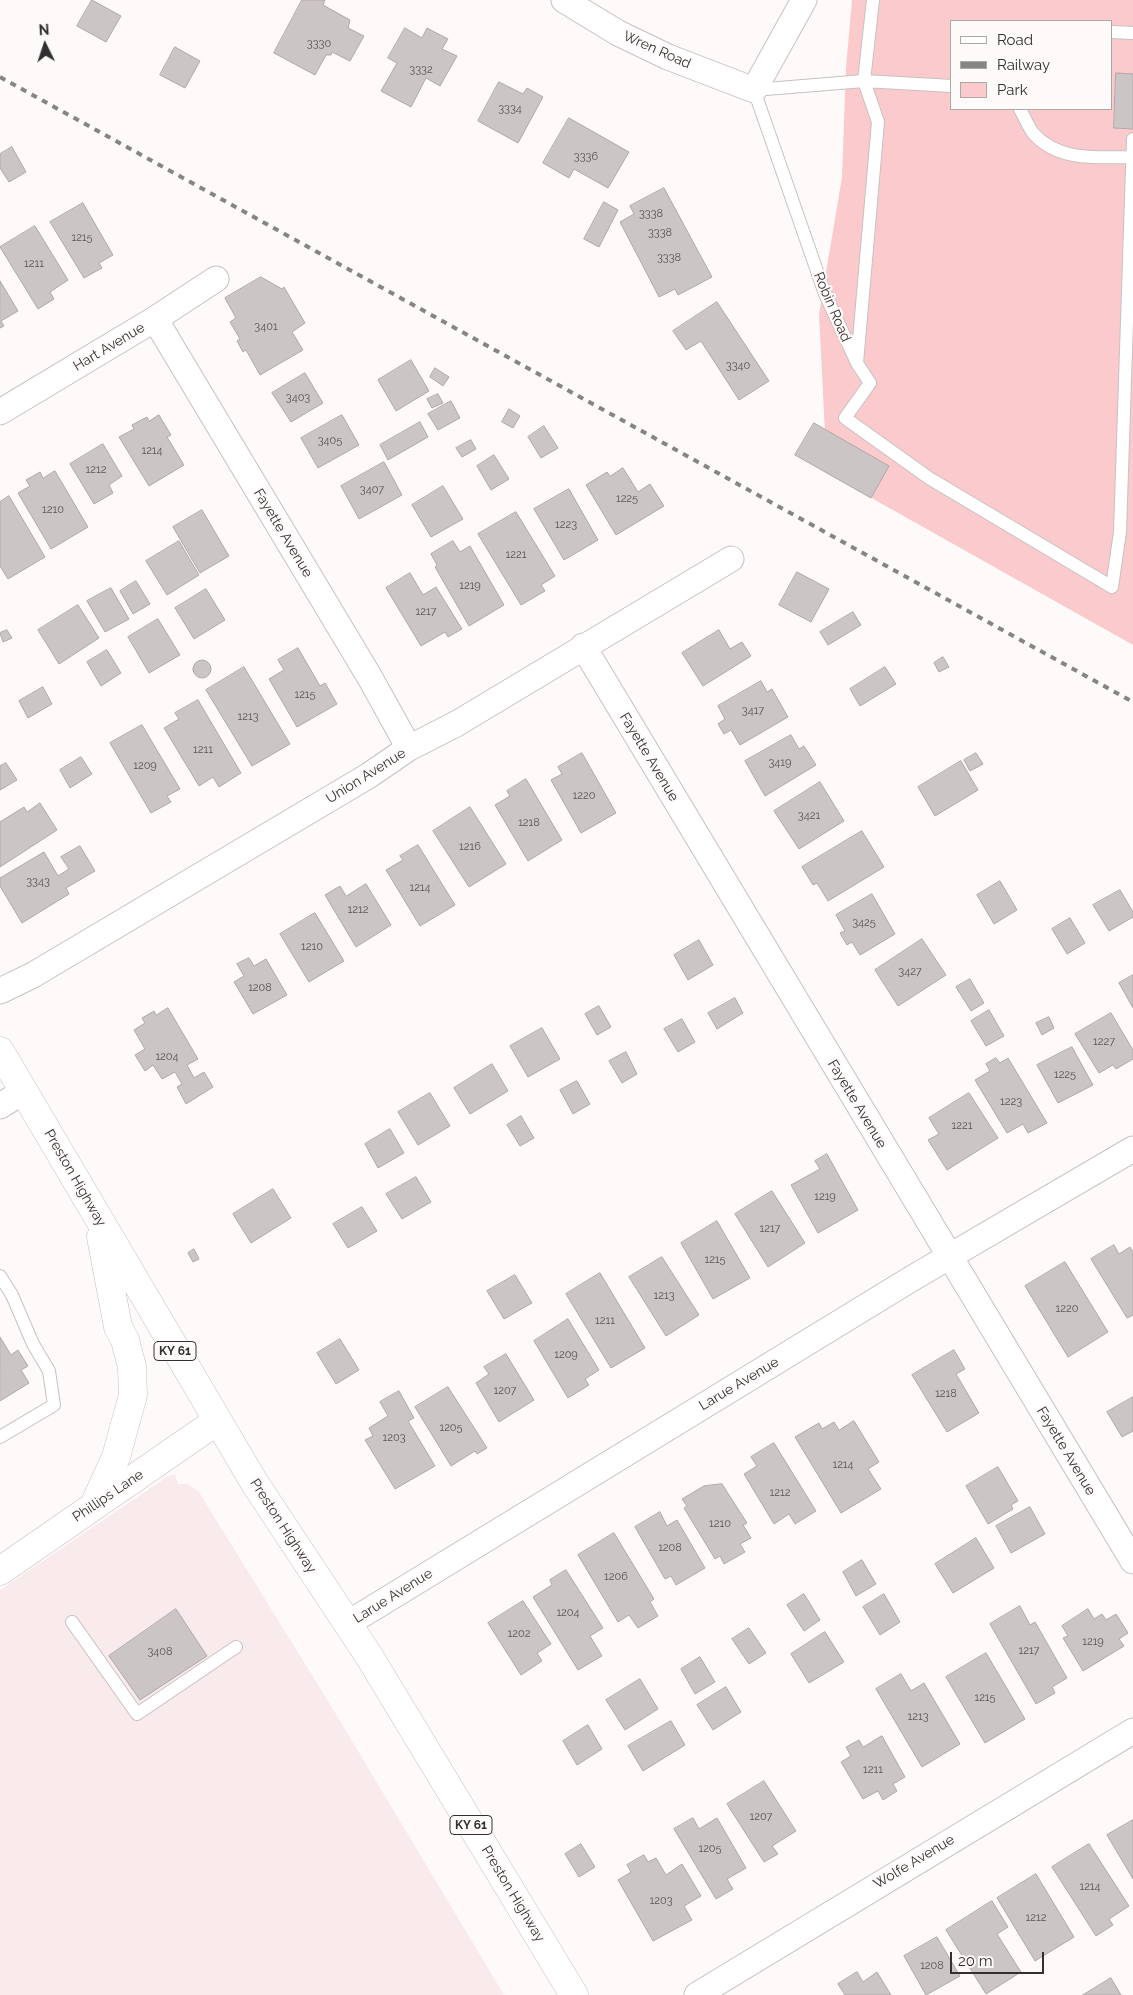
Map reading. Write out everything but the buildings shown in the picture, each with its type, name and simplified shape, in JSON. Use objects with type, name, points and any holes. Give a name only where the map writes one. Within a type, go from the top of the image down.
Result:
[{"type":"main road","name":"Preston Highway","points":[[0,1051],[217,1422],[254,1482],[369,1656],[574,1995]]},
{"type":"main road","points":[[94,1505],[116,1457],[133,1395],[132,1367],[125,1340],[118,1327],[97,1216]]},
{"type":"main road","name":"Phillips Lane","points":[[1,1566],[217,1422]]},
{"type":"street","name":"Wren Road","points":[[564,0],[618,33],[668,57],[754,90]]},
{"type":"street","points":[[754,90],[804,0]]},
{"type":"street","name":"Hart Avenue","points":[[0,412],[155,319],[216,279]]},
{"type":"street","name":"Fayette Avenue","points":[[155,319],[369,676],[409,748]]},
{"type":"street","name":"Union Avenue","points":[[0,991],[84,946],[368,776],[409,748],[456,724],[583,646],[731,559]]},
{"type":"street","name":"Fayette Avenue","points":[[583,646],[1133,1561]]},
{"type":"street","points":[[0,1106],[24,1091]]},
{"type":"street","name":"Larue Avenue","points":[[347,1624],[911,1279],[950,1258],[1133,1149]]},
{"type":"street","name":"Wolfe Avenue","points":[[697,1995],[1133,1731]]},
{"type":"lane","points":[[857,363],[878,122],[864,80],[873,0]]},
{"type":"lane","points":[[1113,32],[1133,33]]},
{"type":"lane","points":[[754,90],[864,80],[950,86]]},
{"type":"lane","name":"Robin Road","points":[[754,90],[825,294],[857,363],[870,383],[845,418],[929,478],[1112,587],[1120,532],[1132,157]]},
{"type":"lane","points":[[1021,110],[1033,133],[1052,149],[1081,157],[1132,157],[1133,139]]},
{"type":"lane","points":[[0,1276],[12,1295],[33,1344],[48,1371],[53,1388],[54,1405],[0,1437]]},
{"type":"lane","points":[[72,1622],[138,1714],[236,1647]]},
{"type":"shaded area","points":[[175,1474],[178,1484],[188,1484],[199,1492],[336,1714],[504,1995],[0,1995],[0,1590],[167,1477]]},
{"type":"green space","points":[[852,0],[1133,0],[1133,645],[827,473],[819,314],[842,177],[846,67]]},
{"type":"railway","points":[[0,77],[1133,702]]}]
